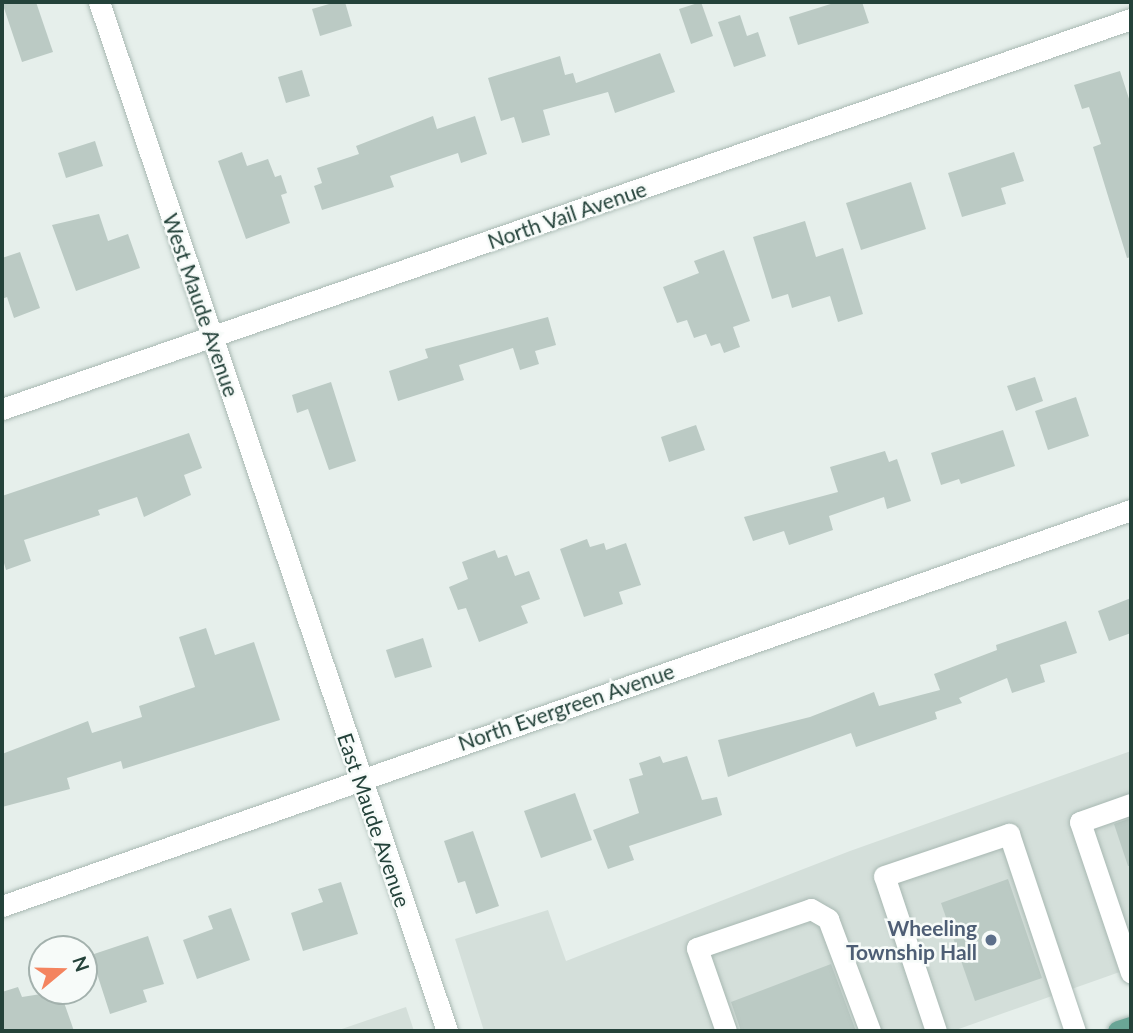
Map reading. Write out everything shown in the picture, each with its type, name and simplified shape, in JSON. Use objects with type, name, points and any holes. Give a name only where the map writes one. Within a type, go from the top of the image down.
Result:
[{"type":"main road","points":[[1119,1031],[1131,1027]]},
{"type":"street","name":"West Maude Avenue","points":[[99,2],[303,609]]},
{"type":"street","name":"North Vail Avenue","points":[[2,409],[1131,19]]},
{"type":"street","name":"North Evergreen Avenue","points":[[2,906],[1131,510]]},
{"type":"street","name":"East Maude Avenue","points":[[303,609],[359,780],[447,1031]]},
{"type":"street","points":[[1131,804],[1080,822],[1131,972]]},
{"type":"street","points":[[936,1031],[884,876],[1009,834],[1075,1031]]},
{"type":"street","points":[[726,1031],[698,947],[805,909],[817,910],[828,919],[870,1031]]},
{"type":"shaded area","points":[[1131,751],[1131,968],[953,1031],[484,1031],[455,939],[548,910],[566,961],[850,851]]},
{"type":"shaded area","points":[[406,1007],[414,1031],[336,1031]]},
{"type":"building","points":[[2,2],[36,2],[53,52],[22,62]]},
{"type":"building","points":[[345,2],[352,26],[320,36],[312,9]]},
{"type":"building","points":[[701,2],[713,36],[691,44],[679,9]]},
{"type":"building","points":[[837,2],[862,2],[869,23],[798,45],[789,17]]},
{"type":"building","points":[[740,15],[747,36],[758,32],[766,56],[734,67],[718,22]]},
{"type":"building","points":[[660,53],[675,92],[615,113],[608,92],[543,110],[550,135],[522,143],[514,117],[501,121],[488,78],[560,56],[565,75],[573,73],[576,83]]},
{"type":"building","points":[[302,70],[310,96],[286,103],[278,77]]},
{"type":"building","points":[[1120,71],[1131,105],[1131,257],[1127,258],[1093,147],[1101,144],[1089,107],[1082,109],[1074,85]]},
{"type":"building","points":[[433,116],[437,129],[475,116],[487,154],[461,163],[458,153],[390,176],[394,187],[322,210],[314,186],[322,183],[317,168],[359,154],[356,146]]},
{"type":"building","points":[[95,141],[103,166],[66,178],[58,153]]},
{"type":"building","points":[[242,152],[247,166],[268,159],[275,177],[281,175],[287,193],[281,195],[290,223],[246,239],[218,161]]},
{"type":"building","points":[[1014,152],[1024,181],[1001,188],[1006,204],[962,217],[948,173]]},
{"type":"building","points":[[911,182],[926,229],[861,250],[846,203]]},
{"type":"building","points":[[99,214],[108,241],[128,234],[140,268],[76,291],[52,225]]},
{"type":"building","points":[[805,221],[816,257],[843,248],[863,314],[838,322],[830,296],[792,308],[788,294],[772,299],[753,237]]},
{"type":"building","points":[[724,250],[750,321],[733,327],[740,347],[724,353],[720,343],[711,346],[706,334],[694,338],[687,320],[677,323],[663,287],[699,273],[694,261]]},
{"type":"building","points":[[20,252],[40,308],[14,318],[7,297],[2,299],[2,258]]},
{"type":"building","points":[[548,317],[556,345],[535,351],[539,364],[520,370],[513,348],[459,365],[464,380],[398,401],[389,371],[428,358],[425,349]]},
{"type":"building","points":[[1035,377],[1043,401],[1016,411],[1007,386]]},
{"type":"building","points":[[331,382],[356,461],[329,470],[308,409],[297,413],[292,395]]},
{"type":"building","points":[[1076,397],[1089,436],[1048,450],[1035,411]]},
{"type":"building","points":[[696,425],[705,450],[669,462],[661,437]]},
{"type":"building","points":[[1003,430],[1015,466],[961,484],[959,479],[941,485],[931,453]]},
{"type":"building","points":[[189,433],[202,468],[184,475],[191,495],[144,517],[137,497],[98,510],[100,515],[24,540],[31,561],[6,570],[2,556],[2,496]]},
{"type":"building","points":[[885,451],[889,462],[897,459],[911,501],[887,509],[884,497],[829,516],[833,530],[789,545],[784,531],[753,541],[744,517],[838,492],[830,467]]},
{"type":"building","points":[[587,539],[590,547],[604,543],[606,550],[626,543],[641,585],[619,592],[623,604],[584,617],[560,549]]},
{"type":"building","points":[[495,550],[498,558],[507,555],[515,576],[529,571],[540,599],[521,606],[528,623],[479,642],[466,608],[458,610],[449,587],[468,579],[462,562]]},
{"type":"building","points":[[1131,598],[1131,633],[1109,641],[1098,611]]},
{"type":"building","points":[[1066,621],[1077,653],[1040,665],[1045,682],[1012,693],[1007,678],[959,698],[962,703],[935,712],[937,719],[856,747],[851,733],[728,777],[718,740],[810,717],[874,692],[879,706],[940,690],[934,674],[997,650],[996,645]]},
{"type":"building","points":[[206,628],[215,655],[254,642],[280,720],[123,769],[121,761],[67,778],[70,789],[2,807],[2,754],[88,721],[92,733],[142,717],[139,706],[195,687],[179,637]]},
{"type":"building","points":[[423,638],[432,667],[395,678],[386,650]]},
{"type":"building","points":[[660,756],[663,763],[687,756],[702,800],[717,797],[722,815],[629,846],[634,860],[608,869],[593,830],[639,813],[629,779],[643,775],[639,763]]},
{"type":"building","points":[[575,793],[592,840],[541,858],[524,811]]},
{"type":"building","points":[[1131,818],[1131,866],[1128,866],[1114,824]]},
{"type":"building","points":[[473,831],[499,906],[476,914],[465,881],[458,883],[444,841]]},
{"type":"building","name":"Wheeling Township Hall","points":[[1008,879],[1042,978],[975,1001],[941,903]]},
{"type":"building","points":[[341,882],[358,934],[303,951],[291,913],[323,902],[318,889]]},
{"type":"building","points":[[231,908],[250,960],[197,979],[183,940],[213,929],[208,916]]},
{"type":"building","points":[[148,936],[164,984],[143,990],[147,1002],[110,1014],[98,977],[98,953]]},
{"type":"building","points":[[831,964],[856,1031],[741,1031],[731,1002]]},
{"type":"building","points":[[18,987],[22,997],[28,996],[28,1005],[65,1005],[74,1031],[2,1031],[2,992]]},
{"type":"place","name":"Wheeling Township Hall","points":[[991,940]]}]
